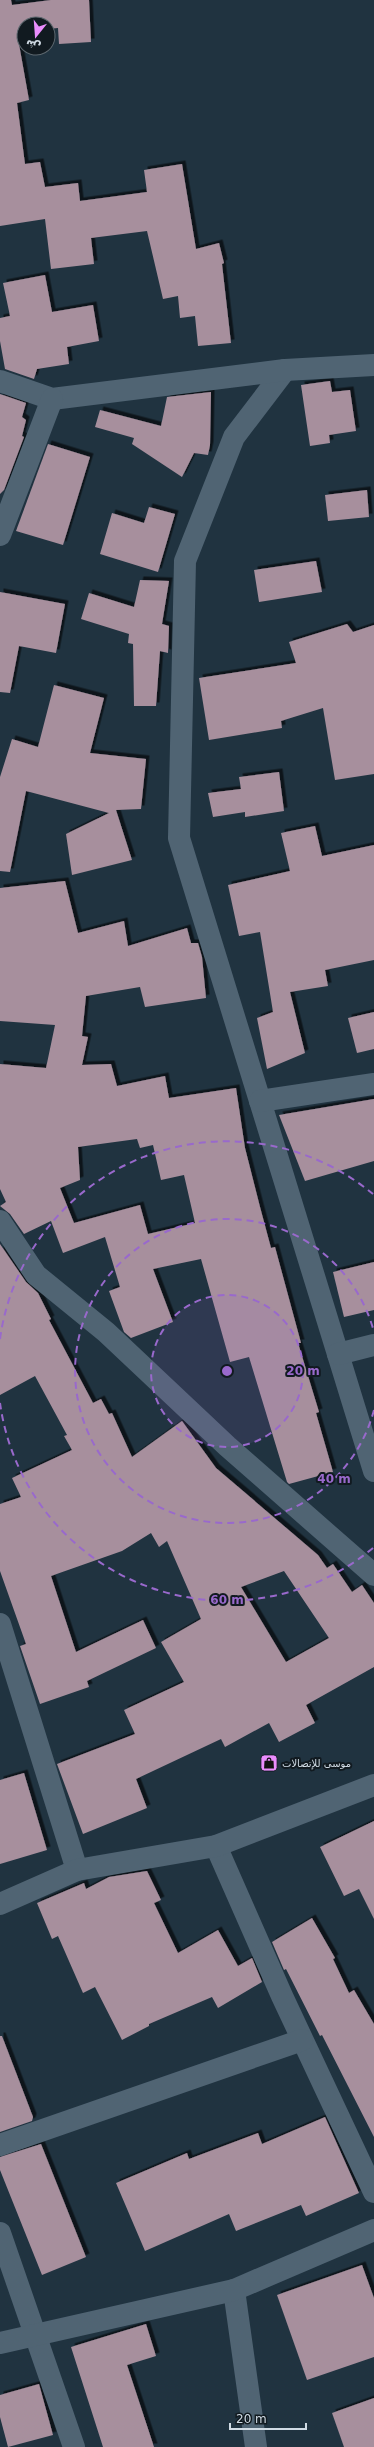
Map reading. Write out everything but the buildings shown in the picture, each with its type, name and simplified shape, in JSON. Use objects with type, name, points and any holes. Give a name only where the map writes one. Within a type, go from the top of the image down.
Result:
[{"type":"street","points":[[0,380],[52,399],[285,370],[374,365]]},
{"type":"street","points":[[285,370],[234,437],[185,561],[179,838],[374,1472]]},
{"type":"street","points":[[0,535],[52,399]]},
{"type":"street","points":[[260,1101],[374,1084]]},
{"type":"street","points":[[0,1221],[36,1274],[106,1332],[227,1446],[374,1575]]},
{"type":"street","points":[[338,1354],[374,1345]]},
{"type":"street","points":[[0,1624],[77,1870]]},
{"type":"street","points":[[0,1904],[77,1870],[216,1846],[374,1785]]},
{"type":"street","points":[[216,1846],[302,2040],[374,2192]]},
{"type":"street","points":[[0,2145],[302,2040]]},
{"type":"street","points":[[0,2232],[74,2447]]},
{"type":"street","points":[[0,2343],[234,2290],[373,2234]]},
{"type":"street","points":[[234,2290],[256,2447]]},
{"type":"place","name":"موسى للإتصالات","points":[[269,1763]]}]
